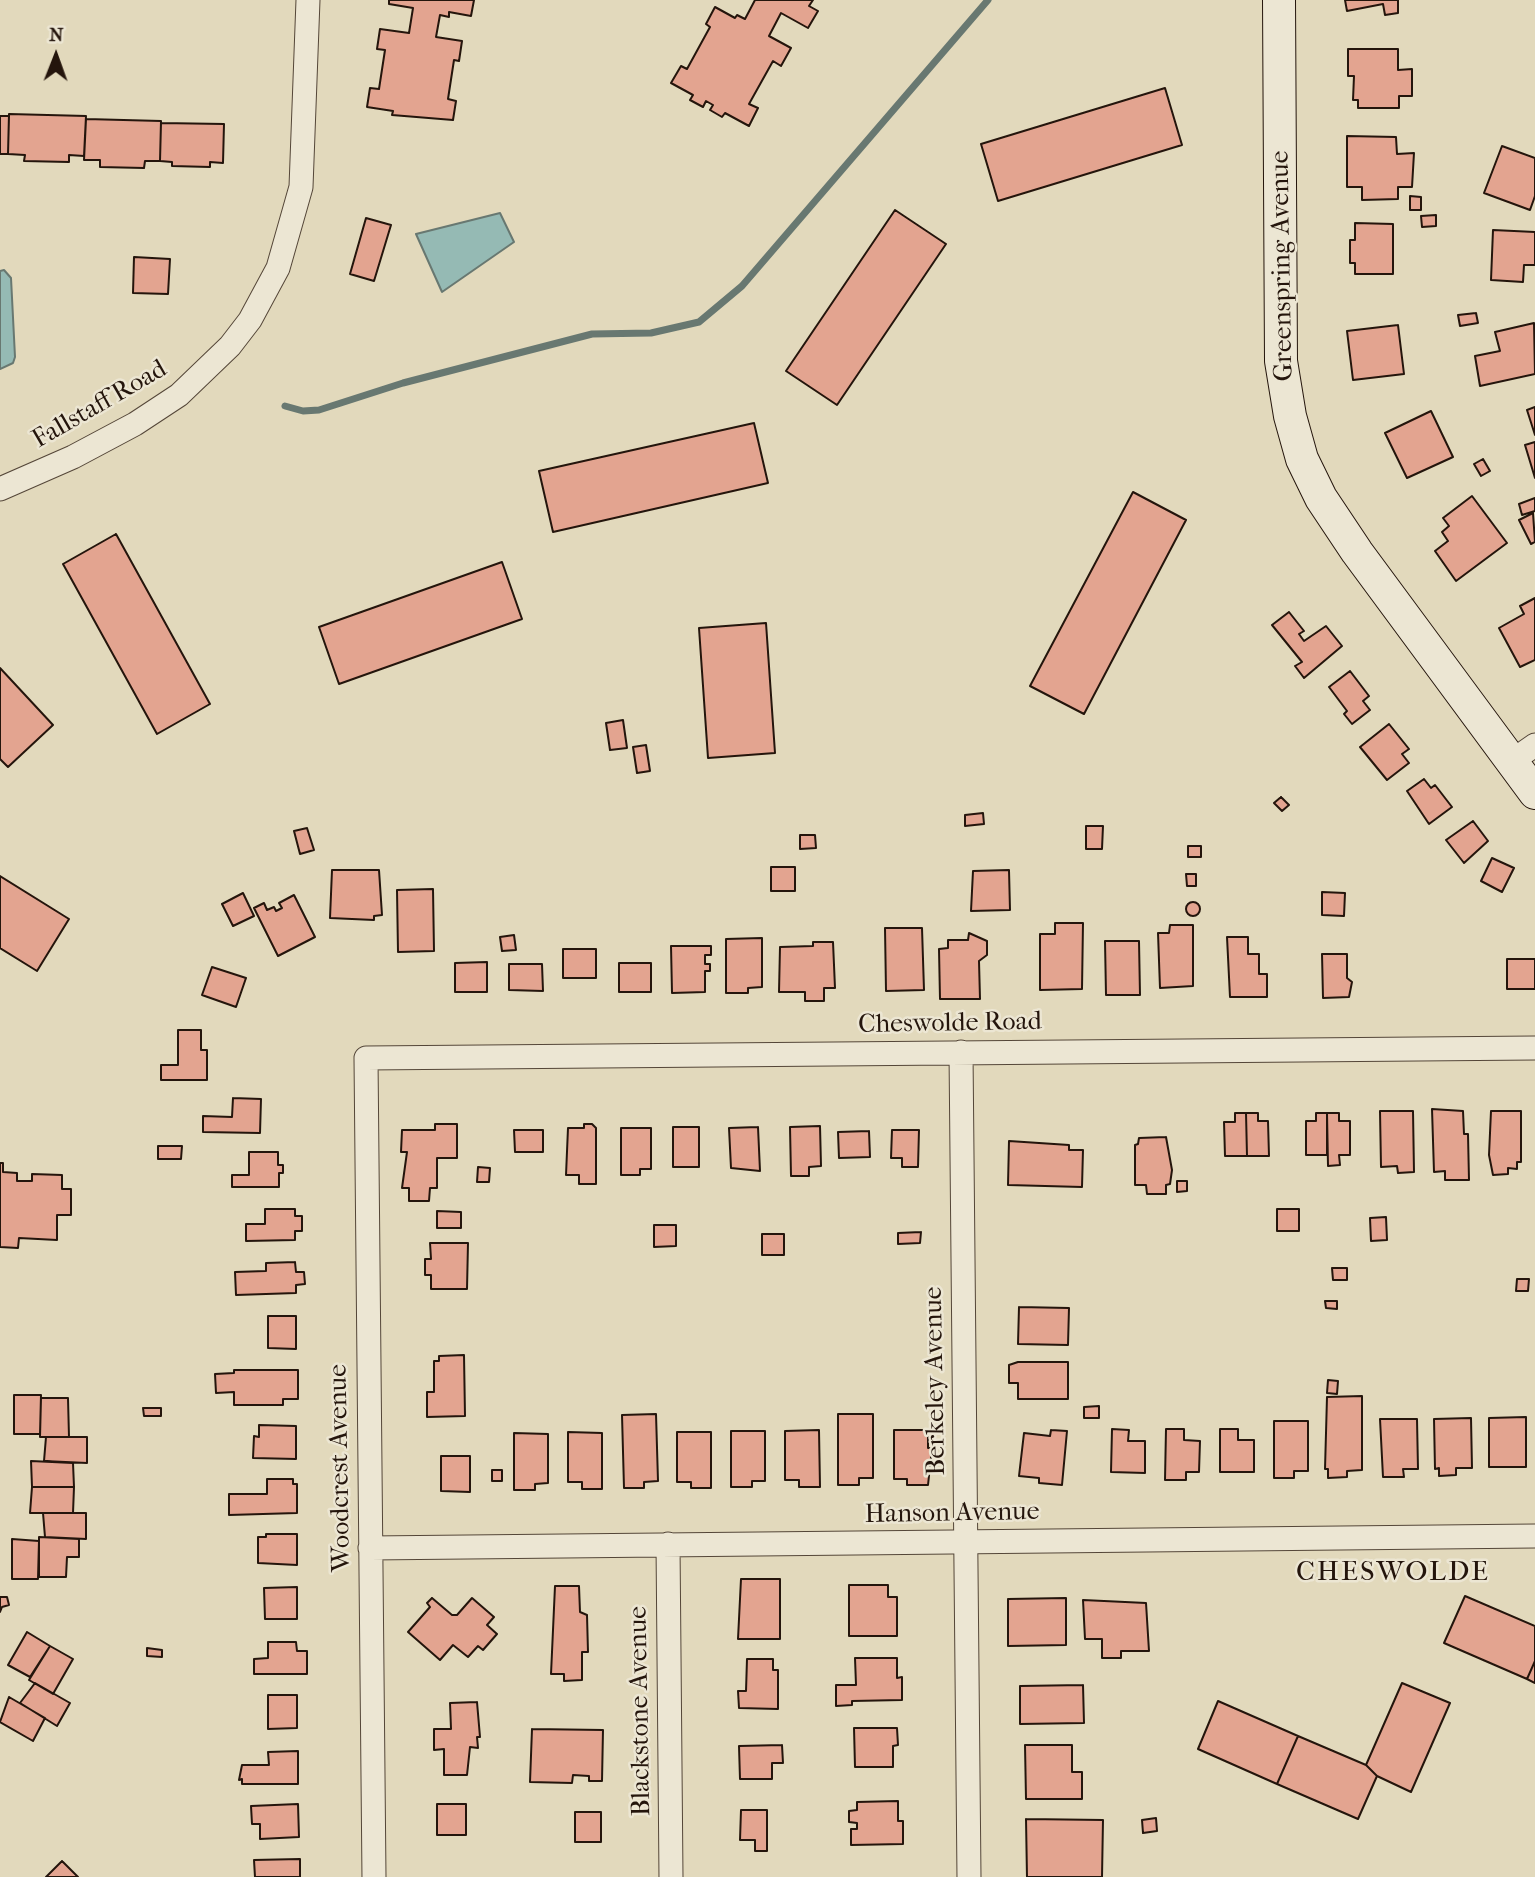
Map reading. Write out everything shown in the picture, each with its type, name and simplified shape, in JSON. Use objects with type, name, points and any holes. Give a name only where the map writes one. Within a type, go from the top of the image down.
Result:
[{"type":"main road","name":"Greenspring Avenue","points":[[1279,0],[1281,360],[1290,416],[1302,459],[1321,498],[1357,552],[1523,753],[1535,793]]},
{"type":"street","name":"Fallstaff Road","points":[[0,489],[83,452],[180,395],[230,346],[250,320],[278,268],[301,187],[308,0]]},
{"type":"street","name":"Cheswolde Road","points":[[366,1058],[1535,1048]]},
{"type":"street","name":"Berkeley Avenue","points":[[961,1052],[969,1877]]},
{"type":"street","name":"Woodcrest Avenue","points":[[366,1058],[374,1877]]},
{"type":"street","name":"Hanson Avenue","points":[[370,1548],[1535,1536]]},
{"type":"street","name":"Blackstone Avenue","points":[[668,1545],[671,1877]]},
{"type":"water","points":[[500,213],[514,242],[442,292],[416,234]]},
{"type":"water","points":[[4,270],[11,278],[15,357],[13,363],[0,369],[0,271]]},
{"type":"building","points":[[389,0],[474,0],[471,16],[449,12],[449,17],[440,15],[436,37],[462,41],[459,61],[454,60],[448,99],[456,101],[453,120],[392,115],[393,111],[367,107],[370,88],[379,89],[385,50],[377,49],[380,29],[409,33],[413,8],[389,4]]},
{"type":"building","points":[[755,0],[813,0],[809,6],[818,11],[808,28],[781,13],[769,36],[791,48],[781,66],[773,61],[749,104],[758,108],[749,126],[725,113],[722,117],[710,110],[713,105],[706,101],[703,107],[690,100],[693,95],[671,83],[681,66],[687,69],[710,27],[706,24],[715,7],[735,18],[737,15],[745,19]]},
{"type":"building","points":[[1345,0],[1398,0],[1398,13],[1385,15],[1383,4],[1347,11]]},
{"type":"building","points":[[1348,49],[1398,49],[1398,70],[1412,69],[1412,96],[1399,96],[1399,108],[1358,108],[1358,100],[1353,100],[1354,76],[1348,76]]},
{"type":"building","points":[[1165,88],[1182,145],[998,201],[981,144]]},
{"type":"building","points":[[9,114],[86,116],[84,156],[69,155],[69,162],[24,161],[25,155],[8,154]]},
{"type":"building","points":[[0,116],[9,116],[8,154],[0,154]]},
{"type":"building","points":[[86,119],[161,121],[160,161],[145,161],[144,168],[100,167],[100,160],[84,160]]},
{"type":"building","points":[[161,123],[224,124],[223,163],[210,162],[210,167],[172,166],[172,162],[160,161]]},
{"type":"building","points":[[1347,136],[1396,137],[1397,154],[1414,153],[1412,187],[1398,187],[1398,199],[1362,200],[1362,187],[1347,187]]},
{"type":"building","points":[[1502,146],[1535,158],[1535,196],[1530,210],[1484,193]]},
{"type":"building","points":[[1410,196],[1421,197],[1421,210],[1410,210]]},
{"type":"building","points":[[895,210],[946,244],[837,405],[786,371]]},
{"type":"building","points":[[1436,215],[1436,226],[1422,227],[1421,216]]},
{"type":"building","points":[[366,218],[391,225],[374,281],[350,274]]},
{"type":"building","points":[[1355,223],[1393,224],[1393,274],[1355,274],[1355,263],[1350,263],[1350,240],[1355,240]]},
{"type":"building","points":[[1493,230],[1535,232],[1535,265],[1524,265],[1523,282],[1491,280]]},
{"type":"building","points":[[134,257],[170,259],[168,294],[133,293]]},
{"type":"building","points":[[1476,313],[1478,323],[1460,326],[1458,315]]},
{"type":"building","points":[[1534,323],[1535,374],[1480,386],[1475,356],[1500,351],[1495,332]]},
{"type":"building","points":[[1398,325],[1404,374],[1353,380],[1347,331]]},
{"type":"building","points":[[1535,407],[1535,435],[1527,410]]},
{"type":"building","points":[[1431,411],[1453,457],[1407,478],[1385,433]]},
{"type":"building","points":[[754,423],[768,483],[553,532],[539,471]]},
{"type":"building","points":[[1535,442],[1535,478],[1525,445]]},
{"type":"building","points":[[1483,459],[1490,471],[1481,476],[1474,464]]},
{"type":"building","points":[[1133,492],[1186,520],[1084,714],[1030,686]]},
{"type":"building","points":[[1472,496],[1507,543],[1456,581],[1435,551],[1448,541],[1442,532],[1449,526],[1443,518]]},
{"type":"building","points":[[1535,498],[1535,511],[1522,515],[1519,504]]},
{"type":"building","points":[[1533,513],[1535,542],[1531,544],[1519,520]]},
{"type":"building","points":[[116,534],[210,704],[157,734],[63,564]]},
{"type":"building","points":[[502,562],[522,619],[339,684],[319,627]]},
{"type":"building","points":[[1535,598],[1535,660],[1520,667],[1499,628],[1524,614],[1520,606]]},
{"type":"building","points":[[1289,612],[1304,631],[1299,634],[1304,641],[1326,626],[1342,646],[1304,678],[1295,666],[1302,662],[1272,625]]},
{"type":"building","points":[[766,623],[775,753],[708,758],[699,628]]},
{"type":"building","points":[[0,668],[53,725],[8,767],[0,759]]},
{"type":"building","points":[[1350,671],[1369,696],[1363,701],[1370,710],[1352,724],[1344,714],[1347,711],[1329,687]]},
{"type":"building","points":[[623,720],[627,748],[610,750],[606,723]]},
{"type":"building","points":[[1389,724],[1409,749],[1402,754],[1409,763],[1387,780],[1360,747]]},
{"type":"building","points":[[646,745],[650,771],[637,773],[633,747]]},
{"type":"building","points":[[1424,779],[1431,788],[1435,785],[1452,807],[1429,824],[1407,791]]},
{"type":"building","points":[[1281,797],[1289,805],[1282,811],[1274,803]]},
{"type":"building","points":[[983,813],[984,824],[965,826],[965,815]]},
{"type":"building","points":[[1473,821],[1488,841],[1464,863],[1446,840]]},
{"type":"building","points":[[1086,826],[1103,826],[1102,849],[1086,849]]},
{"type":"building","points":[[307,828],[314,850],[300,854],[294,831]]},
{"type":"building","points":[[800,835],[815,835],[816,848],[800,849]]},
{"type":"building","points":[[1188,846],[1201,846],[1201,857],[1188,857]]},
{"type":"building","points":[[1492,858],[1514,868],[1502,892],[1481,881]]},
{"type":"building","points":[[771,867],[795,867],[795,891],[771,891]]},
{"type":"building","points":[[332,870],[379,870],[382,915],[374,916],[374,920],[330,918]]},
{"type":"building","points":[[1009,870],[1010,910],[971,911],[973,871]]},
{"type":"building","points":[[1186,874],[1196,874],[1196,886],[1187,886]]},
{"type":"building","points":[[0,876],[69,919],[37,971],[0,948]]},
{"type":"building","points":[[433,889],[434,951],[398,952],[397,890]]},
{"type":"building","points":[[1322,892],[1345,893],[1344,916],[1322,915]]},
{"type":"building","points":[[243,893],[254,916],[233,926],[222,904]]},
{"type":"building","points":[[294,895],[315,937],[278,956],[254,908],[264,903],[267,910],[274,907],[276,911],[282,908],[279,903]]},
{"type":"building","points":[[1190,902],[1196,902],[1200,909],[1196,916],[1190,916],[1186,912],[1186,906]]},
{"type":"building","points":[[1055,923],[1083,923],[1082,989],[1040,990],[1040,934],[1055,934]]},
{"type":"building","points":[[1170,925],[1193,925],[1193,986],[1160,988],[1158,933],[1169,933]]},
{"type":"building","points":[[885,928],[922,928],[924,990],[886,991]]},
{"type":"building","points":[[969,933],[987,941],[987,955],[979,961],[980,999],[940,999],[939,949],[948,948],[948,940],[968,940]]},
{"type":"building","points":[[514,935],[516,950],[502,951],[500,937]]},
{"type":"building","points":[[1227,937],[1248,937],[1248,954],[1259,954],[1259,974],[1267,974],[1267,997],[1230,997]]},
{"type":"building","points":[[762,938],[762,987],[748,988],[748,993],[726,993],[726,939]]},
{"type":"building","points":[[1105,941],[1139,941],[1140,995],[1106,995]]},
{"type":"building","points":[[813,942],[833,942],[835,988],[824,988],[824,1001],[805,1001],[805,992],[779,992],[780,947],[813,946]]},
{"type":"building","points":[[671,946],[711,946],[711,955],[705,955],[705,964],[710,964],[710,971],[705,971],[705,992],[672,993]]},
{"type":"building","points":[[563,949],[596,949],[596,978],[563,978]]},
{"type":"building","points":[[1322,954],[1347,954],[1347,978],[1352,982],[1349,997],[1323,998]]},
{"type":"building","points":[[1507,959],[1535,959],[1535,989],[1507,989]]},
{"type":"building","points":[[487,962],[487,992],[455,992],[455,963]]},
{"type":"building","points":[[619,963],[651,963],[651,992],[619,992]]},
{"type":"building","points":[[509,964],[542,964],[543,991],[509,990]]},
{"type":"building","points":[[212,967],[246,978],[236,1007],[202,995]]},
{"type":"building","points":[[178,1030],[201,1030],[201,1050],[207,1050],[207,1080],[161,1080],[161,1065],[178,1065]]},
{"type":"building","points":[[233,1098],[261,1099],[260,1133],[203,1132],[203,1116],[232,1117]]},
{"type":"building","points":[[1432,1109],[1463,1111],[1464,1134],[1468,1134],[1469,1180],[1445,1180],[1445,1171],[1434,1172]]},
{"type":"building","points":[[1380,1111],[1413,1111],[1414,1172],[1398,1173],[1397,1166],[1381,1167]]},
{"type":"building","points":[[1491,1111],[1521,1111],[1521,1162],[1517,1162],[1517,1169],[1508,1168],[1508,1174],[1493,1175],[1489,1155]]},
{"type":"building","points":[[1235,1113],[1246,1113],[1247,1156],[1225,1156],[1224,1122],[1235,1122]]},
{"type":"building","points":[[1246,1113],[1258,1113],[1258,1121],[1268,1121],[1269,1156],[1247,1156]]},
{"type":"building","points":[[1316,1113],[1327,1113],[1327,1155],[1306,1155],[1306,1121],[1316,1121]]},
{"type":"building","points":[[1327,1113],[1339,1113],[1339,1121],[1350,1121],[1350,1155],[1339,1155],[1340,1165],[1328,1166]]},
{"type":"building","points":[[435,1124],[457,1124],[457,1158],[437,1158],[437,1188],[430,1188],[429,1201],[409,1201],[409,1188],[402,1188],[407,1152],[401,1152],[402,1130],[435,1130]]},
{"type":"building","points":[[584,1124],[592,1124],[596,1128],[596,1184],[579,1184],[579,1175],[566,1175],[568,1128],[584,1128]]},
{"type":"building","points":[[820,1126],[821,1166],[809,1167],[809,1176],[791,1176],[790,1127]]},
{"type":"building","points":[[673,1127],[699,1127],[699,1167],[673,1167]]},
{"type":"building","points":[[758,1127],[760,1171],[731,1168],[729,1128]]},
{"type":"building","points":[[621,1128],[651,1128],[651,1169],[640,1169],[640,1175],[621,1175]]},
{"type":"building","points":[[514,1130],[543,1130],[543,1152],[515,1152]]},
{"type":"building","points":[[892,1130],[919,1130],[918,1167],[902,1167],[902,1158],[891,1158]]},
{"type":"building","points":[[869,1131],[870,1157],[839,1158],[838,1132]]},
{"type":"building","points":[[1166,1137],[1172,1170],[1170,1184],[1166,1185],[1166,1194],[1147,1194],[1146,1185],[1135,1185],[1135,1145],[1138,1144],[1139,1138]]},
{"type":"building","points":[[1009,1141],[1069,1145],[1069,1150],[1083,1150],[1082,1187],[1008,1185]]},
{"type":"building","points":[[158,1146],[182,1146],[181,1159],[158,1159]]},
{"type":"building","points":[[249,1152],[278,1152],[278,1165],[283,1165],[283,1173],[279,1173],[279,1187],[232,1187],[232,1175],[249,1175]]},
{"type":"building","points":[[0,1163],[3,1163],[3,1172],[17,1173],[17,1181],[32,1181],[32,1174],[62,1175],[62,1189],[71,1189],[71,1215],[57,1215],[57,1240],[19,1238],[18,1248],[0,1247]]},
{"type":"building","points":[[478,1167],[490,1168],[489,1182],[477,1182]]},
{"type":"building","points":[[1177,1181],[1187,1181],[1187,1191],[1177,1192]]},
{"type":"building","points":[[265,1209],[295,1209],[295,1216],[302,1216],[302,1231],[295,1231],[295,1240],[246,1241],[246,1224],[265,1224]]},
{"type":"building","points":[[1277,1209],[1299,1209],[1299,1231],[1277,1231]]},
{"type":"building","points":[[437,1211],[461,1212],[461,1228],[437,1228]]},
{"type":"building","points":[[1386,1217],[1387,1240],[1371,1241],[1370,1218]]},
{"type":"building","points":[[654,1225],[676,1225],[676,1246],[654,1247]]},
{"type":"building","points":[[921,1232],[920,1243],[898,1244],[898,1233]]},
{"type":"building","points":[[762,1234],[784,1234],[784,1255],[762,1255]]},
{"type":"building","points":[[430,1243],[468,1243],[467,1289],[431,1289],[431,1275],[425,1275],[425,1259],[431,1259]]},
{"type":"building","points":[[295,1262],[296,1272],[304,1272],[305,1284],[296,1285],[296,1293],[236,1295],[235,1272],[266,1271],[266,1263]]},
{"type":"building","points":[[1332,1268],[1347,1268],[1347,1280],[1333,1280]]},
{"type":"building","points":[[1517,1279],[1529,1279],[1528,1291],[1516,1291]]},
{"type":"building","points":[[1325,1301],[1337,1301],[1337,1309],[1326,1308]]},
{"type":"building","points":[[1019,1307],[1069,1308],[1068,1345],[1018,1344]]},
{"type":"building","points":[[268,1316],[296,1316],[296,1349],[268,1348]]},
{"type":"building","points":[[464,1355],[465,1416],[427,1417],[427,1392],[434,1392],[434,1361],[439,1361],[439,1356]]},
{"type":"building","points":[[1018,1362],[1068,1362],[1068,1399],[1018,1399],[1018,1383],[1009,1383],[1009,1365]]},
{"type":"building","points":[[234,1370],[298,1370],[298,1399],[283,1399],[283,1405],[234,1405],[234,1392],[216,1393],[215,1374],[234,1373]]},
{"type":"building","points":[[1328,1380],[1338,1381],[1337,1394],[1327,1393]]},
{"type":"building","points":[[14,1395],[41,1395],[40,1434],[14,1434]]},
{"type":"building","points":[[1362,1396],[1362,1470],[1347,1471],[1347,1477],[1328,1478],[1328,1469],[1325,1469],[1327,1397]]},
{"type":"building","points":[[41,1398],[68,1398],[69,1437],[40,1437]]},
{"type":"building","points":[[1099,1406],[1099,1418],[1084,1418],[1084,1407]]},
{"type":"building","points":[[143,1408],[161,1408],[161,1416],[144,1416]]},
{"type":"building","points":[[656,1414],[658,1481],[644,1482],[644,1488],[624,1488],[622,1415]]},
{"type":"building","points":[[838,1414],[873,1414],[873,1478],[859,1478],[859,1485],[838,1485]]},
{"type":"building","points":[[1526,1417],[1526,1467],[1489,1467],[1489,1418]]},
{"type":"building","points":[[1471,1418],[1472,1468],[1456,1468],[1456,1475],[1439,1476],[1439,1468],[1435,1469],[1434,1419]]},
{"type":"building","points":[[1380,1419],[1417,1419],[1418,1469],[1403,1469],[1404,1477],[1383,1477]]},
{"type":"building","points":[[1274,1421],[1308,1421],[1308,1471],[1294,1471],[1294,1478],[1274,1478]]},
{"type":"building","points":[[259,1425],[296,1426],[296,1459],[253,1458],[254,1436],[259,1437]]},
{"type":"building","points":[[1112,1429],[1129,1430],[1128,1441],[1145,1441],[1145,1473],[1111,1472]]},
{"type":"building","points":[[1166,1429],[1184,1429],[1184,1440],[1200,1441],[1199,1472],[1186,1472],[1186,1480],[1165,1480]]},
{"type":"building","points":[[1220,1429],[1238,1429],[1238,1440],[1254,1440],[1254,1472],[1220,1472]]},
{"type":"building","points":[[819,1430],[820,1487],[799,1487],[799,1480],[785,1480],[785,1431]]},
{"type":"building","points":[[894,1430],[928,1430],[928,1448],[932,1448],[928,1485],[907,1485],[907,1479],[894,1479]]},
{"type":"building","points":[[1051,1430],[1067,1431],[1062,1485],[1039,1483],[1039,1478],[1019,1476],[1024,1433],[1050,1436]]},
{"type":"building","points":[[731,1431],[765,1431],[765,1481],[752,1481],[752,1487],[731,1487]]},
{"type":"building","points":[[568,1432],[602,1433],[602,1489],[582,1489],[582,1482],[568,1482]]},
{"type":"building","points":[[677,1432],[711,1432],[711,1488],[691,1488],[691,1482],[677,1482]]},
{"type":"building","points":[[514,1433],[548,1434],[548,1483],[535,1484],[535,1490],[514,1490]]},
{"type":"building","points":[[46,1437],[87,1437],[87,1463],[44,1461]]},
{"type":"building","points":[[441,1456],[470,1456],[470,1492],[441,1491]]},
{"type":"building","points":[[31,1461],[73,1463],[74,1487],[32,1487]]},
{"type":"building","points":[[492,1470],[502,1470],[502,1481],[492,1481]]},
{"type":"building","points":[[267,1479],[293,1479],[293,1484],[297,1484],[297,1513],[229,1515],[229,1494],[267,1494]]},
{"type":"building","points":[[32,1487],[74,1487],[73,1513],[30,1513]]},
{"type":"building","points":[[43,1513],[86,1513],[86,1539],[45,1537]]},
{"type":"building","points":[[266,1534],[297,1534],[297,1565],[258,1563],[258,1537],[266,1537]]},
{"type":"building","points":[[39,1537],[79,1539],[79,1557],[67,1557],[66,1577],[39,1577]]},
{"type":"building","points":[[12,1539],[39,1541],[38,1579],[12,1579]]},
{"type":"building","points":[[741,1579],[780,1579],[780,1639],[738,1639]]},
{"type":"building","points":[[849,1585],[888,1585],[888,1597],[897,1597],[897,1636],[849,1636]]},
{"type":"building","points":[[555,1586],[579,1586],[580,1612],[587,1615],[588,1652],[582,1652],[582,1680],[564,1681],[564,1674],[551,1674]]},
{"type":"building","points":[[297,1587],[297,1619],[265,1619],[264,1588]]},
{"type":"building","points":[[1465,1596],[1535,1626],[1535,1661],[1527,1679],[1444,1643]]},
{"type":"building","points":[[0,1597],[7,1597],[9,1605],[2,1607],[0,1612]]},
{"type":"building","points":[[432,1598],[452,1615],[457,1615],[472,1598],[494,1617],[487,1625],[497,1634],[483,1650],[478,1646],[468,1657],[453,1645],[440,1660],[408,1632],[430,1607],[427,1603]]},
{"type":"building","points":[[1066,1598],[1066,1645],[1008,1646],[1008,1599]]},
{"type":"building","points":[[1083,1600],[1146,1603],[1149,1651],[1121,1651],[1121,1658],[1102,1658],[1102,1639],[1085,1639]]},
{"type":"building","points":[[27,1632],[50,1646],[30,1677],[8,1665]]},
{"type":"building","points":[[268,1642],[296,1642],[297,1651],[307,1651],[307,1674],[254,1674],[254,1659],[268,1658]]},
{"type":"building","points":[[50,1646],[73,1659],[53,1694],[29,1680]]},
{"type":"building","points":[[147,1648],[162,1650],[162,1657],[147,1656]]},
{"type":"building","points":[[855,1658],[897,1658],[897,1678],[902,1677],[902,1700],[852,1701],[852,1705],[836,1706],[836,1685],[856,1685]]},
{"type":"building","points":[[747,1659],[773,1659],[773,1670],[778,1670],[778,1709],[739,1708],[738,1691],[746,1691]]},
{"type":"building","points":[[1535,1661],[1535,1683],[1527,1679]]},
{"type":"building","points":[[35,1683],[70,1703],[57,1726],[20,1703]]},
{"type":"building","points":[[1402,1683],[1450,1703],[1411,1792],[1377,1776],[1366,1765]]},
{"type":"building","points":[[1083,1685],[1084,1723],[1020,1724],[1020,1686]]},
{"type":"building","points":[[268,1695],[297,1695],[297,1728],[268,1729]]},
{"type":"building","points":[[9,1697],[45,1718],[33,1741],[0,1722]]},
{"type":"building","points":[[1218,1701],[1298,1736],[1277,1784],[1198,1749]]},
{"type":"building","points":[[477,1702],[480,1737],[477,1737],[478,1748],[470,1747],[467,1775],[444,1775],[444,1749],[434,1750],[434,1729],[451,1729],[450,1703]]},
{"type":"building","points":[[854,1728],[897,1728],[898,1745],[893,1746],[893,1767],[855,1767]]},
{"type":"building","points":[[532,1729],[603,1730],[602,1781],[589,1781],[589,1776],[573,1775],[572,1783],[530,1782]]},
{"type":"building","points":[[1298,1736],[1366,1765],[1377,1776],[1358,1819],[1277,1784]]},
{"type":"building","points":[[782,1745],[783,1763],[772,1763],[772,1779],[740,1779],[739,1746]]},
{"type":"building","points":[[1025,1745],[1072,1745],[1072,1772],[1082,1772],[1082,1799],[1026,1799]]},
{"type":"building","points":[[298,1751],[298,1784],[242,1784],[242,1779],[239,1780],[242,1765],[269,1765],[268,1752]]},
{"type":"building","points":[[898,1801],[898,1821],[903,1821],[903,1844],[851,1845],[851,1829],[857,1829],[857,1823],[849,1822],[849,1811],[857,1810],[857,1802]]},
{"type":"building","points":[[298,1804],[299,1837],[260,1839],[260,1824],[252,1824],[251,1806]]},
{"type":"building","points":[[437,1804],[466,1804],[466,1835],[437,1835]]},
{"type":"building","points":[[741,1810],[767,1810],[767,1851],[755,1851],[755,1840],[740,1840]]},
{"type":"building","points":[[575,1812],[601,1812],[601,1842],[575,1842]]},
{"type":"building","points":[[1156,1818],[1157,1831],[1143,1833],[1142,1820]]},
{"type":"building","points":[[1026,1819],[1103,1820],[1102,1877],[1027,1877]]},
{"type":"building","points":[[300,1859],[300,1877],[255,1877],[254,1860]]},
{"type":"building","points":[[62,1861],[78,1877],[46,1877]]},
{"type":"waterway","points":[[285,406],[303,411],[319,410],[403,383],[592,334],[651,333],[699,322],[742,286],[988,0]]},
{"type":"district","name":"CHESWOLDE","points":[[1393,1573]]}]
